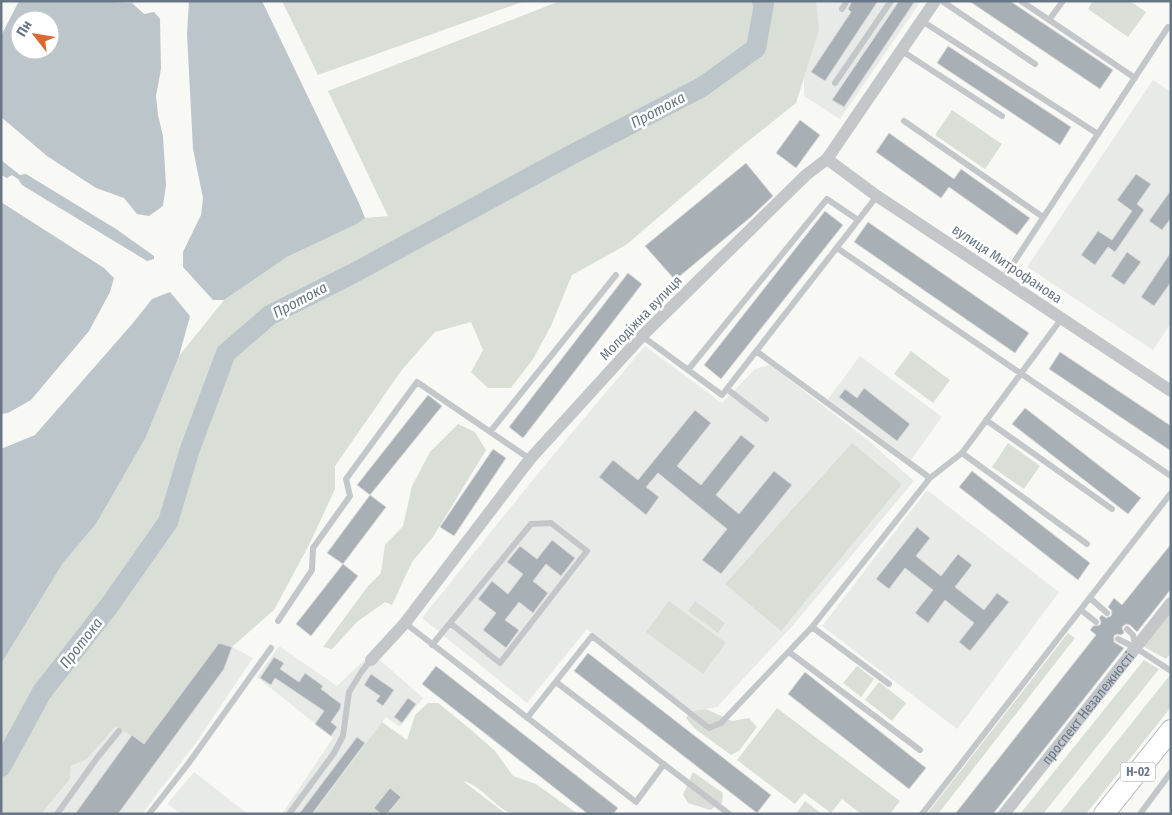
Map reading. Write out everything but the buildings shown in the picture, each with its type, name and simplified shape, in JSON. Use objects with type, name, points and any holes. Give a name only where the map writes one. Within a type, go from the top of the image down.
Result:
[{"type":"main road","name":"Н-02","points":[[1104,814],[1171,730]]},
{"type":"street","name":"Молодіжна вулиця","points":[[371,660],[405,623],[530,458],[642,336],[799,182],[827,159],[936,1]]},
{"type":"street","name":"вулиця Митрофанова","points":[[827,159],[878,196],[1171,391]]},
{"type":"street","name":"проспект Незалежності","points":[[1004,814],[1171,603]]},
{"type":"lane","points":[[842,9],[847,1]]},
{"type":"lane","points":[[835,84],[891,1]]},
{"type":"lane","points":[[942,1],[1035,64]]},
{"type":"lane","points":[[1021,1],[1135,78]]},
{"type":"lane","points":[[1049,20],[1062,1]]},
{"type":"lane","points":[[922,21],[1098,134]]},
{"type":"lane","points":[[1003,279],[1168,27]]},
{"type":"lane","points":[[902,51],[1002,116]]},
{"type":"lane","points":[[904,121],[1043,217]]},
{"type":"lane","points":[[642,336],[722,395],[878,196]]},
{"type":"lane","points":[[688,370],[827,199],[858,220]]},
{"type":"lane","points":[[837,248],[1171,476]]},
{"type":"lane","points":[[490,432],[616,276]]},
{"type":"lane","points":[[527,718],[592,636],[709,728],[721,723],[812,627],[930,478],[962,453],[1062,318]]},
{"type":"lane","points":[[756,351],[930,478]]},
{"type":"lane","points":[[278,621],[312,570],[313,548],[350,496],[346,479],[417,382],[530,458]]},
{"type":"lane","points":[[727,389],[766,419]]},
{"type":"lane","points":[[986,420],[1112,509]]},
{"type":"lane","points":[[962,453],[1088,544]]},
{"type":"lane","points":[[922,814],[1171,493]]},
{"type":"lane","points":[[432,644],[531,524],[551,523],[587,551],[500,663],[450,623]]},
{"type":"lane","points":[[1090,598],[1107,613]]},
{"type":"lane","points":[[1081,610],[1096,622]]},
{"type":"lane","points":[[405,623],[636,802],[664,764]]},
{"type":"lane","points":[[812,627],[889,684]]},
{"type":"lane","points":[[1127,629],[1133,635],[1136,648]]},
{"type":"lane","points":[[1118,639],[1136,648],[1171,671]]},
{"type":"lane","points":[[149,814],[188,764],[271,648]]},
{"type":"lane","points":[[788,652],[920,750]]},
{"type":"lane","points":[[289,814],[334,753],[343,736],[349,692],[371,660]]},
{"type":"lane","points":[[556,682],[729,814]]},
{"type":"lane","points":[[57,814],[119,731]]},
{"type":"lane","points":[[1140,814],[1171,772]]},
{"type":"shaded area","points":[[19,1],[132,3],[144,14],[154,12],[160,19],[161,69],[156,96],[163,136],[166,185],[163,206],[149,216],[137,214],[124,198],[96,188],[47,156],[1,117],[1,36],[10,18],[10,60],[60,60],[60,10],[14,10]]},
{"type":"shaded area","points":[[189,1],[262,1],[365,218],[357,224],[287,257],[224,300],[213,300],[183,267],[183,252],[201,215],[203,198],[193,149],[187,34]]},
{"type":"shaded area","points":[[282,1],[525,1],[318,75]]},
{"type":"shaded area","points":[[560,1],[816,1],[819,30],[796,103],[736,151],[626,245],[572,275],[551,326],[533,359],[511,388],[488,388],[471,372],[483,350],[471,322],[435,332],[401,371],[335,466],[335,489],[309,545],[274,610],[232,647],[219,643],[144,744],[116,726],[87,759],[71,766],[70,779],[41,814],[1,814],[1,664],[63,563],[96,524],[146,437],[179,356],[224,300],[287,257],[357,224],[365,218],[388,216],[328,91]]},
{"type":"shaded area","points":[[804,1],[921,1],[840,119],[804,96]]},
{"type":"shaded area","points":[[1093,1],[1130,1],[1146,12],[1128,37],[1088,9]]},
{"type":"shaded area","points":[[1153,80],[1171,92],[1171,323],[1153,350],[1027,267]]},
{"type":"shaded area","points":[[952,110],[1002,144],[985,169],[935,135]]},
{"type":"shaded area","points":[[1,160],[20,175],[26,174],[116,229],[154,256],[154,259],[147,261],[22,185],[12,175],[7,178],[1,175]]},
{"type":"shaded area","points":[[1,202],[104,268],[114,278],[110,292],[89,331],[31,400],[8,413],[1,414]]},
{"type":"shaded area","points":[[170,292],[190,316],[179,356],[146,437],[96,524],[63,563],[1,664],[1,449],[35,435],[152,299]]},
{"type":"shaded area","points":[[645,346],[722,403],[755,369],[770,365],[869,441],[914,481],[795,623],[717,707],[691,711],[587,629],[527,703],[422,618],[544,466]]},
{"type":"shaded area","points":[[911,351],[950,380],[933,403],[894,374]]},
{"type":"shaded area","points":[[860,356],[942,417],[911,460],[828,399]]},
{"type":"shaded area","points":[[458,424],[475,432],[486,450],[433,537],[412,562],[392,605],[385,602],[357,622],[332,649],[323,647],[368,586],[381,573],[385,545],[403,526],[412,486],[430,452]]},
{"type":"shaded area","points":[[852,443],[902,484],[781,631],[725,584]]},
{"type":"shaded area","points":[[1008,443],[1040,466],[1024,489],[992,467]]},
{"type":"shaded area","points":[[927,490],[1059,592],[957,729],[822,626]]},
{"type":"shaded area","points":[[669,601],[726,643],[703,674],[646,632]]},
{"type":"shaded area","points":[[695,601],[725,623],[718,633],[688,611]]},
{"type":"shaded area","points":[[1171,603],[1171,653],[1166,659],[1139,644]]},
{"type":"shaded area","points":[[1068,633],[1075,638],[938,814],[927,814]]},
{"type":"shaded area","points":[[219,643],[232,647],[253,658],[198,740],[142,814],[41,814],[70,779],[71,766],[87,759],[117,725],[144,744]]},
{"type":"shaded area","points":[[279,646],[337,686],[372,653],[423,698],[400,727],[386,717],[313,814],[282,814],[333,738],[257,677]]},
{"type":"shaded area","points":[[1144,660],[1159,669],[1043,814],[1020,814]]},
{"type":"shaded area","points":[[857,666],[874,679],[861,697],[843,683]]},
{"type":"shaded area","points":[[1170,675],[1171,707],[1086,814],[1059,814]]},
{"type":"shaded area","points":[[879,682],[906,703],[892,721],[865,700]]},
{"type":"shaded area","points":[[428,703],[438,703],[470,729],[495,751],[513,776],[536,784],[578,814],[508,812],[497,805],[481,790],[463,781],[506,814],[313,814],[382,722],[407,740],[415,715]]},
{"type":"shaded area","points":[[777,708],[900,801],[890,814],[861,814],[842,799],[831,813],[804,793],[795,804],[737,760]]},
{"type":"shaded area","points":[[706,709],[732,721],[749,718],[757,727],[739,751],[731,755],[694,728],[686,718],[691,711]]},
{"type":"shaded area","points":[[194,772],[248,814],[182,814],[167,804]]},
{"type":"shaded area","points":[[693,772],[723,793],[722,803],[710,810],[688,803],[683,795]]},
{"type":"shaded area","points":[[805,801],[822,814],[796,814]]},
{"type":"waterway","name":"Протока","points":[[1,767],[42,692],[109,606],[168,522],[190,449],[226,353],[270,315],[352,274],[571,155],[702,87],[756,48],[764,4],[762,1]]}]
